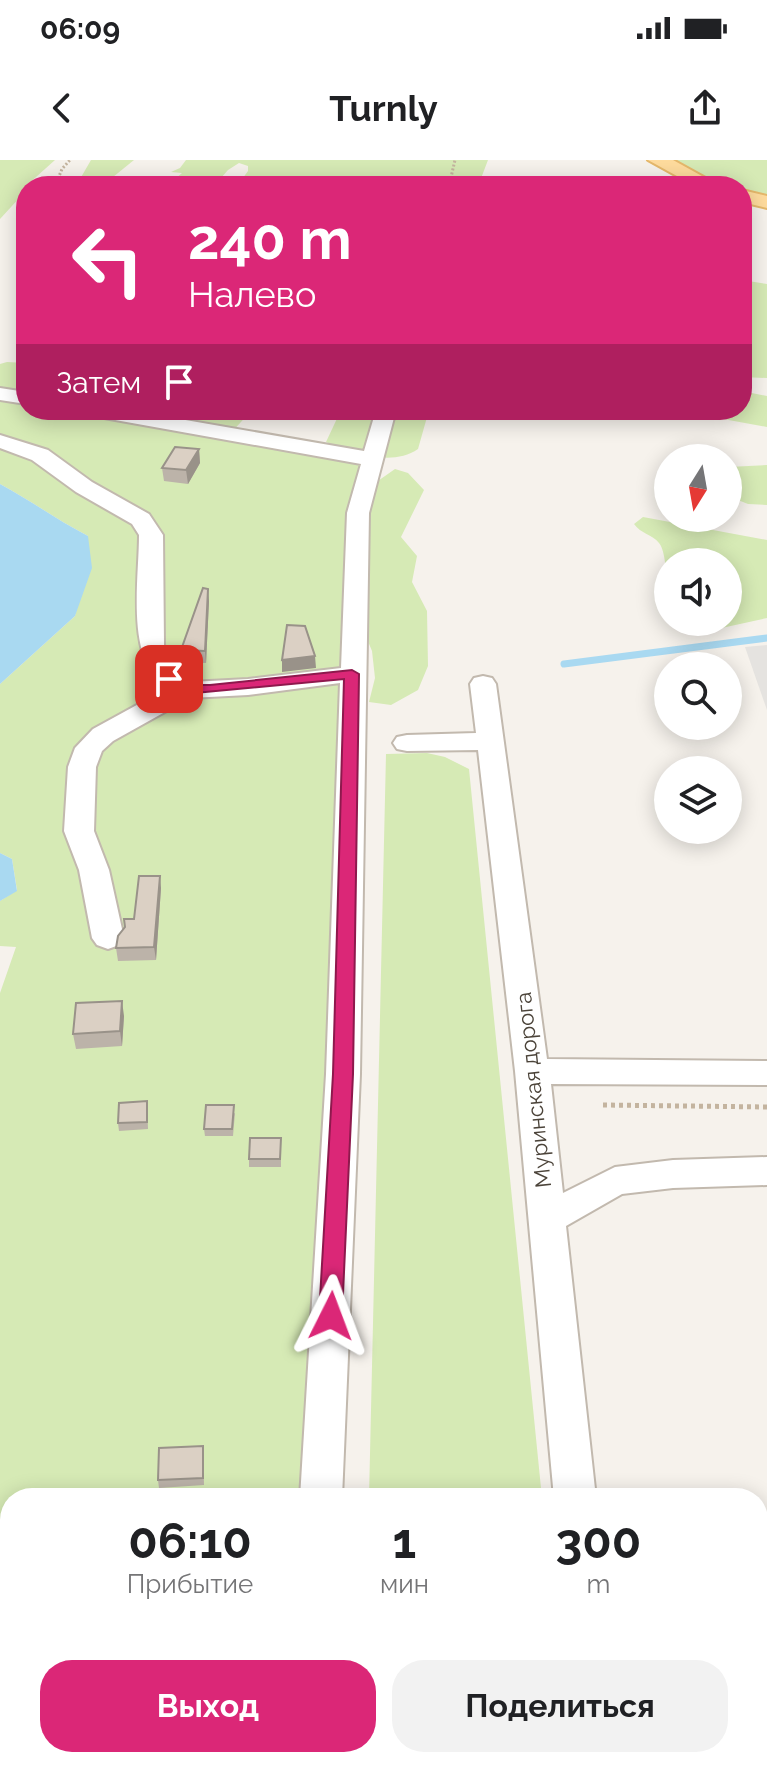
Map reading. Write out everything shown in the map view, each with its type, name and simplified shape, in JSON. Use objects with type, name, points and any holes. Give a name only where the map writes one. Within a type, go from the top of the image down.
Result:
[{"type":"main road","points":[[640,160],[670,176]]},
{"type":"main road","points":[[658,160],[690,176]]},
{"type":"street","points":[[150,420],[370,459]]},
{"type":"street","points":[[322,1488],[343,1074],[358,513],[383,420]]},
{"type":"street","points":[[0,441],[40,455],[84,487],[141,519],[151,535],[151,645],[169,679],[184,690]]},
{"type":"street","points":[[108,938],[94,870],[79,831],[82,767],[89,748],[103,735],[184,690],[248,687],[352,674]]},
{"type":"street","name":"Муринская дорога","points":[[483,684],[532,1071],[574,1488]]},
{"type":"street","points":[[407,743],[490,741]]},
{"type":"street","points":[[532,1071],[767,1073]]},
{"type":"street","points":[[547,1219],[615,1181],[673,1174],[767,1171]]},
{"type":"path","points":[[603,1105],[767,1107]]},
{"type":"green space","points":[[0,160],[55,160],[37,176],[16,176],[16,202],[0,219]]},
{"type":"green space","points":[[91,160],[134,160],[114,176],[82,176]]},
{"type":"green space","points":[[186,160],[488,160],[482,176],[244,176],[248,166],[239,163],[223,176],[179,176],[182,173],[171,172],[180,168]]},
{"type":"green space","points":[[666,160],[767,160],[767,200],[752,196],[752,176],[698,176]]},
{"type":"green space","points":[[752,282],[767,284],[767,378],[752,377]]},
{"type":"green space","points":[[16,362],[16,391],[0,388],[0,364]]},
{"type":"green space","points":[[0,393],[16,397],[16,420],[243,420],[229,435],[364,462],[324,1488],[0,1488],[0,993],[16,947],[0,946],[0,901],[17,890],[12,859],[0,853],[0,684],[75,616],[88,536],[0,484]]},
{"type":"green space","points":[[752,393],[767,396],[767,427],[729,420],[752,420]]},
{"type":"green space","points":[[336,420],[426,420],[418,449],[396,457],[360,454],[326,442]]},
{"type":"green space","points":[[767,465],[767,505],[742,502],[742,466]]},
{"type":"green space","points":[[395,469],[408,473],[424,490],[401,537],[417,556],[412,582],[427,611],[428,666],[418,690],[391,705],[369,702],[375,678],[372,651],[362,627],[364,514],[375,483]]},
{"type":"green space","points":[[643,517],[654,519],[654,532],[724,532],[767,540],[767,618],[742,624],[742,548],[662,548],[634,524]]},
{"type":"green space","points":[[427,753],[445,757],[469,769],[541,1488],[369,1488],[386,754]]},
{"type":"shaded area","points":[[767,645],[767,710],[745,647]]},
{"type":"water","points":[[0,484],[88,536],[92,568],[75,616],[0,684]]},
{"type":"water","points":[[0,853],[12,859],[17,891],[0,901]]},
{"type":"building","points":[[175,447],[199,449],[186,470],[162,468]]},
{"type":"building","points":[[203,588],[208,589],[205,651],[181,650]]},
{"type":"building","points":[[287,625],[305,626],[315,656],[282,660]]},
{"type":"building","points":[[139,876],[160,876],[154,947],[116,948],[118,936],[125,927],[124,919],[134,919]]},
{"type":"building","points":[[122,1001],[120,1031],[73,1034],[76,1003]]},
{"type":"building","points":[[147,1101],[147,1122],[118,1123],[119,1103]]},
{"type":"building","points":[[206,1105],[234,1105],[232,1129],[204,1129]]},
{"type":"building","points":[[250,1138],[281,1138],[280,1159],[249,1159]]},
{"type":"building","points":[[203,1446],[203,1478],[158,1480],[159,1448]]},
{"type":"waterway","points":[[564,664],[767,638]]},
{"type":"route","points":[[169,679],[184,690],[210,690],[352,674],[343,1074],[331,1316]]}]
